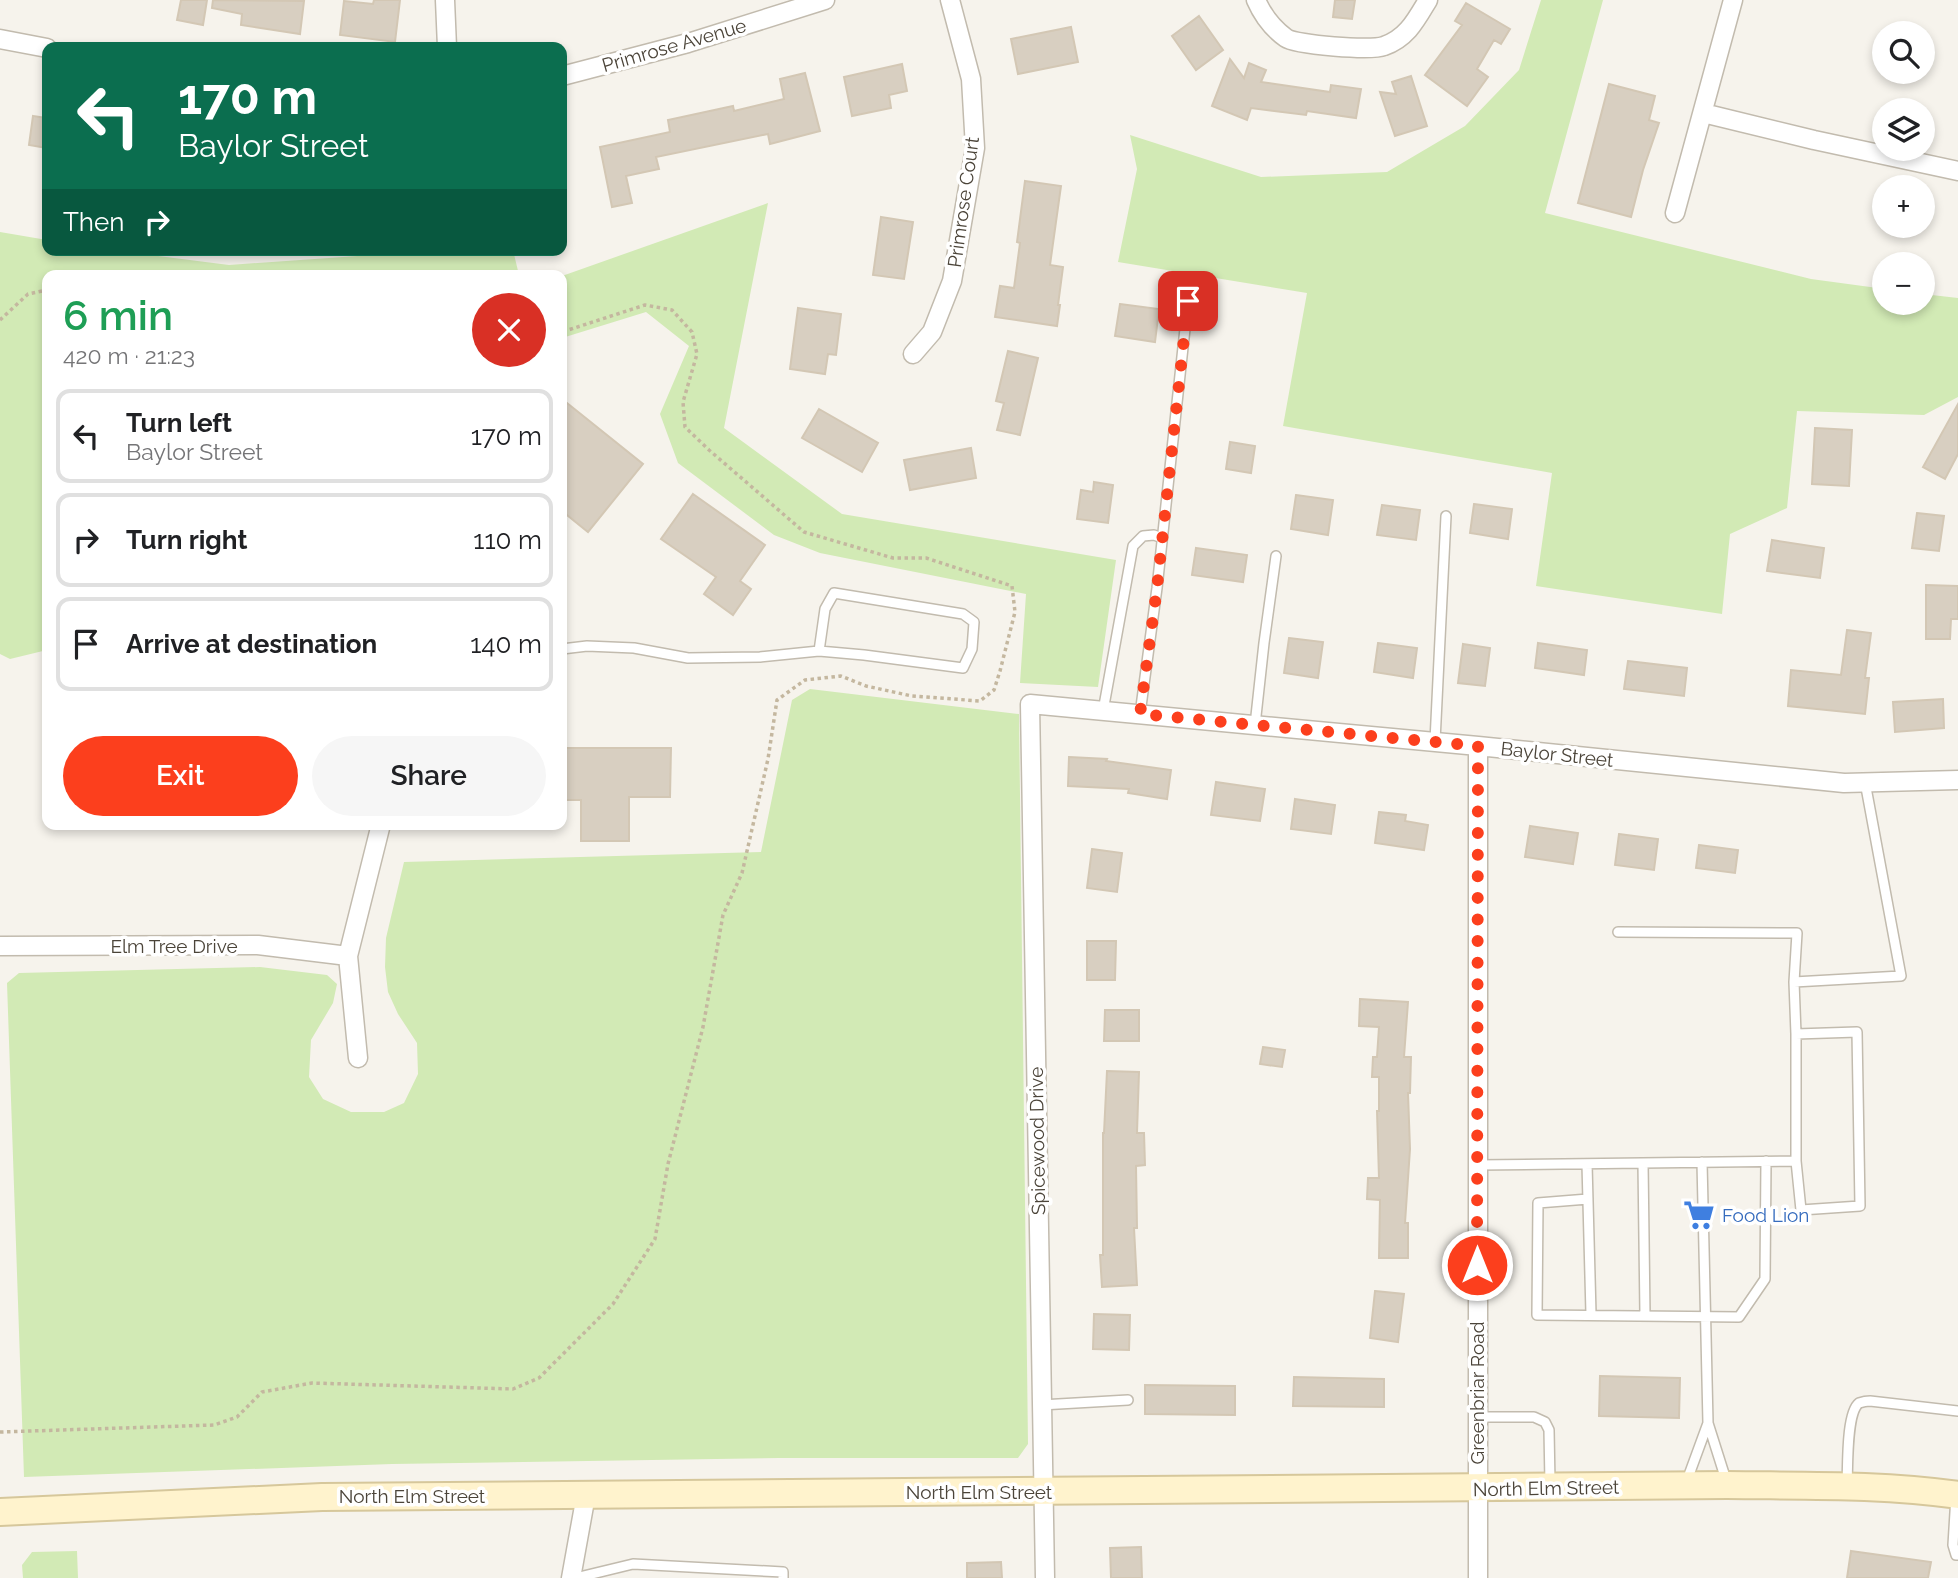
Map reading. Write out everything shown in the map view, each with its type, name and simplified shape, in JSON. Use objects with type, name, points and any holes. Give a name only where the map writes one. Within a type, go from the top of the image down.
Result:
[{"type":"main road","name":"North Elm Street","points":[[0,1512],[318,1497],[1727,1485],[1847,1486],[1913,1489],[1957,1495]]},
{"type":"street","points":[[445,0],[447,42]]},
{"type":"street","name":"Primrose Avenue","points":[[567,75],[688,43],[825,0]]},
{"type":"street","name":"Primrose Court","points":[[913,354],[932,332],[952,281],[975,148],[971,79],[950,0]]},
{"type":"street","points":[[1256,0],[1264,18],[1289,40],[1340,47],[1383,47],[1410,30],[1428,0]]},
{"type":"street","points":[[1675,213],[1733,0]]},
{"type":"street","points":[[0,40],[42,47]]},
{"type":"street","points":[[1703,113],[1958,171]]},
{"type":"street","name":"Baylor Street","points":[[1030,704],[1435,741],[1831,782],[1958,780]]},
{"type":"street","name":"Spicewood Drive","points":[[1030,704],[1045,1578]]},
{"type":"street","name":"Greenbriar Road","points":[[1478,746],[1478,1578]]},
{"type":"street","points":[[358,1058],[348,956],[380,830]]},
{"type":"street","name":"Elm Tree Drive","points":[[0,946],[258,945],[348,956]]},
{"type":"street","points":[[573,1578],[586,1495]]},
{"type":"lane","points":[[1140,714],[1188,301]]},
{"type":"lane","points":[[1435,741],[1446,516]]},
{"type":"lane","points":[[1103,711],[1133,546],[1143,536],[1154,535],[1162,538]]},
{"type":"lane","points":[[1255,724],[1276,556]]},
{"type":"lane","points":[[567,648],[587,646],[634,648],[688,658],[760,657],[819,651],[963,668],[972,649],[974,622],[963,614],[834,593],[825,609],[819,651]]},
{"type":"lane","points":[[1794,982],[1901,976],[1865,782]]},
{"type":"lane","points":[[1618,932],[1797,933],[1794,982],[1796,1161],[1801,1210],[1860,1206],[1857,1032],[1796,1034]]},
{"type":"lane","points":[[1588,1199],[1538,1203],[1537,1315],[1739,1317],[1765,1279],[1766,1161]]},
{"type":"lane","points":[[1477,1165],[1796,1161]]},
{"type":"lane","points":[[1702,1162],[1709,1423],[1727,1485]]},
{"type":"lane","points":[[1643,1163],[1645,1315]]},
{"type":"lane","points":[[1587,1164],[1591,1314]]},
{"type":"lane","points":[[1041,1405],[1128,1400]]},
{"type":"lane","points":[[1847,1486],[1851,1419],[1860,1402],[1958,1411]]},
{"type":"lane","points":[[1477,1417],[1534,1417],[1545,1422],[1549,1430],[1550,1488]]},
{"type":"lane","points":[[1686,1486],[1709,1423]]},
{"type":"lane","points":[[1957,1495],[1953,1545],[1958,1555]]},
{"type":"lane","points":[[573,1578],[633,1564],[715,1573],[783,1572],[783,1578]]},
{"type":"path","points":[[0,320],[28,295],[42,291]]},
{"type":"path","points":[[0,1432],[214,1426],[237,1417],[262,1392],[312,1383],[513,1389],[539,1378],[613,1304],[655,1238],[668,1164],[703,1027],[723,915],[742,873],[750,842],[768,759],[777,700],[805,680],[841,676],[866,686],[912,696],[980,701],[994,690],[1016,612],[1013,586],[926,558],[893,558],[804,532],[685,427],[683,402],[697,354],[692,332],[672,310],[645,305],[567,330]]},
{"type":"green space","points":[[1541,0],[1603,0],[1545,213],[1811,279],[1872,287],[1872,315],[1935,315],[1935,295],[1958,298],[1958,397],[1924,415],[1797,411],[1787,508],[1730,534],[1722,614],[1536,586],[1552,473],[1283,426],[1307,293],[1118,262],[1137,169],[1130,135],[1261,177],[1387,172],[1465,126],[1519,70]]},
{"type":"green space","points":[[768,203],[724,428],[842,514],[1116,560],[1098,687],[1020,683],[1026,594],[820,553],[774,535],[678,463],[660,414],[689,346],[646,312],[567,336],[567,274]]},
{"type":"green space","points":[[0,232],[42,239],[42,256],[158,256],[229,265],[357,256],[514,256],[518,270],[42,270],[42,651],[10,659],[0,654]]},
{"type":"green space","points":[[810,689],[1019,714],[1028,1444],[1018,1458],[779,1458],[392,1464],[24,1477],[7,983],[19,973],[260,967],[327,975],[337,984],[333,1003],[311,1040],[309,1077],[323,1099],[351,1112],[384,1112],[404,1103],[418,1074],[417,1043],[398,1014],[388,992],[385,967],[386,938],[404,862],[761,852],[792,700]]},
{"type":"green space","points":[[77,1551],[78,1578],[23,1578],[22,1565],[32,1552]]},
{"type":"building","points":[[181,0],[207,0],[203,25],[177,20]]},
{"type":"building","points":[[213,0],[304,1],[300,34],[241,25],[242,14],[212,8]]},
{"type":"building","points":[[374,0],[400,0],[395,42],[340,35],[344,1],[373,4]]},
{"type":"building","points":[[1335,0],[1355,0],[1352,19],[1333,17]]},
{"type":"building","points":[[1466,3],[1510,29],[1501,44],[1494,40],[1477,69],[1488,77],[1467,106],[1425,75],[1462,25],[1455,21]]},
{"type":"building","points":[[1199,16],[1223,50],[1196,70],[1172,36]]},
{"type":"building","points":[[1071,27],[1078,62],[1018,74],[1011,39]]},
{"type":"building","points":[[1230,59],[1244,78],[1249,63],[1266,70],[1261,82],[1330,92],[1331,85],[1361,89],[1356,118],[1307,111],[1306,115],[1251,108],[1247,120],[1212,106]]},
{"type":"building","points":[[902,64],[907,91],[889,95],[891,108],[852,116],[844,77]]},
{"type":"building","points":[[805,73],[820,131],[770,144],[768,134],[656,157],[659,169],[626,176],[632,203],[612,207],[600,147],[670,132],[668,120],[733,106],[734,111],[784,99],[780,79]]},
{"type":"building","points":[[1411,76],[1427,126],[1395,136],[1380,92],[1396,94],[1392,82]]},
{"type":"building","points":[[1609,84],[1655,96],[1649,120],[1659,123],[1631,217],[1578,203]]},
{"type":"building","points":[[33,116],[42,117],[42,147],[29,145]]},
{"type":"building","points":[[1025,181],[1061,186],[1050,265],[1063,267],[1057,326],[995,317],[1000,286],[1014,288]]},
{"type":"building","points":[[881,217],[913,222],[904,279],[873,275]]},
{"type":"building","points":[[1120,304],[1159,309],[1155,342],[1115,336]]},
{"type":"building","points":[[798,308],[841,314],[836,355],[828,354],[825,374],[790,369]]},
{"type":"building","points":[[1008,351],[1038,358],[1020,435],[997,430],[1004,403],[996,401]]},
{"type":"building","points":[[567,403],[643,464],[588,532],[567,515]]},
{"type":"building","points":[[1958,404],[1958,454],[1945,479],[1923,467]]},
{"type":"building","points":[[819,409],[878,443],[862,472],[802,438]]},
{"type":"building","points":[[1815,428],[1852,430],[1849,486],[1812,484]]},
{"type":"building","points":[[1230,442],[1255,446],[1251,473],[1226,469]]},
{"type":"building","points":[[971,448],[976,478],[910,490],[904,460]]},
{"type":"building","points":[[1094,482],[1113,485],[1108,523],[1077,519],[1081,490],[1093,492]]},
{"type":"building","points":[[693,494],[765,545],[740,581],[751,589],[733,615],[704,594],[716,577],[661,539]]},
{"type":"building","points":[[1296,495],[1333,500],[1328,535],[1291,529]]},
{"type":"building","points":[[1474,504],[1512,509],[1508,539],[1470,533]]},
{"type":"building","points":[[1382,505],[1420,510],[1416,540],[1377,535]]},
{"type":"building","points":[[1917,513],[1944,516],[1939,551],[1912,548]]},
{"type":"building","points":[[1772,540],[1824,548],[1820,578],[1767,571]]},
{"type":"building","points":[[1196,548],[1247,555],[1243,582],[1192,575]]},
{"type":"building","points":[[1926,585],[1958,586],[1958,619],[1951,619],[1950,639],[1926,639]]},
{"type":"building","points":[[1847,630],[1871,633],[1865,678],[1869,678],[1865,714],[1788,706],[1791,670],[1841,675]]},
{"type":"building","points":[[1289,638],[1323,642],[1318,678],[1284,673]]},
{"type":"building","points":[[1378,643],[1417,648],[1413,678],[1374,672]]},
{"type":"building","points":[[1538,643],[1587,650],[1584,675],[1535,668]]},
{"type":"building","points":[[1463,644],[1490,648],[1485,686],[1458,683]]},
{"type":"building","points":[[1628,661],[1687,668],[1684,696],[1624,689]]},
{"type":"building","points":[[1943,699],[1944,728],[1895,732],[1893,702]]},
{"type":"building","points":[[567,748],[671,748],[670,797],[629,797],[629,841],[581,841],[581,800],[567,800]]},
{"type":"building","points":[[1069,757],[1107,759],[1106,761],[1171,770],[1167,799],[1128,793],[1129,789],[1068,786]]},
{"type":"building","points":[[1216,782],[1265,789],[1260,821],[1211,815]]},
{"type":"building","points":[[1295,799],[1335,805],[1331,834],[1291,829]]},
{"type":"building","points":[[1379,812],[1406,815],[1405,821],[1428,825],[1424,850],[1375,843]]},
{"type":"building","points":[[1530,826],[1578,833],[1573,864],[1525,857]]},
{"type":"building","points":[[1619,834],[1658,839],[1654,870],[1615,865]]},
{"type":"building","points":[[1699,845],[1738,850],[1735,873],[1696,868]]},
{"type":"building","points":[[1092,849],[1122,853],[1117,892],[1087,888]]},
{"type":"building","points":[[1087,941],[1116,941],[1115,980],[1087,980]]},
{"type":"building","points":[[1360,999],[1408,1002],[1404,1057],[1411,1057],[1408,1093],[1410,1149],[1405,1223],[1408,1223],[1408,1258],[1379,1258],[1380,1200],[1367,1199],[1368,1178],[1379,1178],[1379,1077],[1372,1077],[1373,1057],[1377,1057],[1379,1027],[1359,1026]]},
{"type":"building","points":[[1105,1010],[1139,1010],[1139,1041],[1104,1041]]},
{"type":"building","points":[[1263,1047],[1285,1050],[1282,1067],[1260,1064]]},
{"type":"building","points":[[1107,1071],[1139,1072],[1137,1133],[1144,1133],[1145,1165],[1136,1166],[1137,1228],[1134,1228],[1137,1285],[1102,1287],[1100,1255],[1103,1255],[1103,1133]]},
{"type":"building","points":[[1375,1291],[1404,1294],[1398,1342],[1370,1338]]},
{"type":"building","points":[[1094,1314],[1130,1315],[1129,1350],[1093,1349]]},
{"type":"building","points":[[1600,1376],[1680,1378],[1679,1418],[1599,1416]]},
{"type":"building","points":[[1294,1377],[1384,1379],[1384,1407],[1293,1406]]},
{"type":"building","points":[[1145,1385],[1235,1386],[1235,1415],[1145,1414]]},
{"type":"building","points":[[1141,1547],[1142,1578],[1111,1578],[1110,1548]]},
{"type":"building","points":[[1851,1551],[1931,1562],[1928,1578],[1847,1578]]},
{"type":"building","points":[[1001,1562],[1002,1578],[967,1578],[967,1563]]},
{"type":"place","name":"Food Lion","points":[[1699,1215]]},
{"type":"route","points":[[1188,301],[1157,588],[1140,714],[1478,746],[1477,1265]]}]
